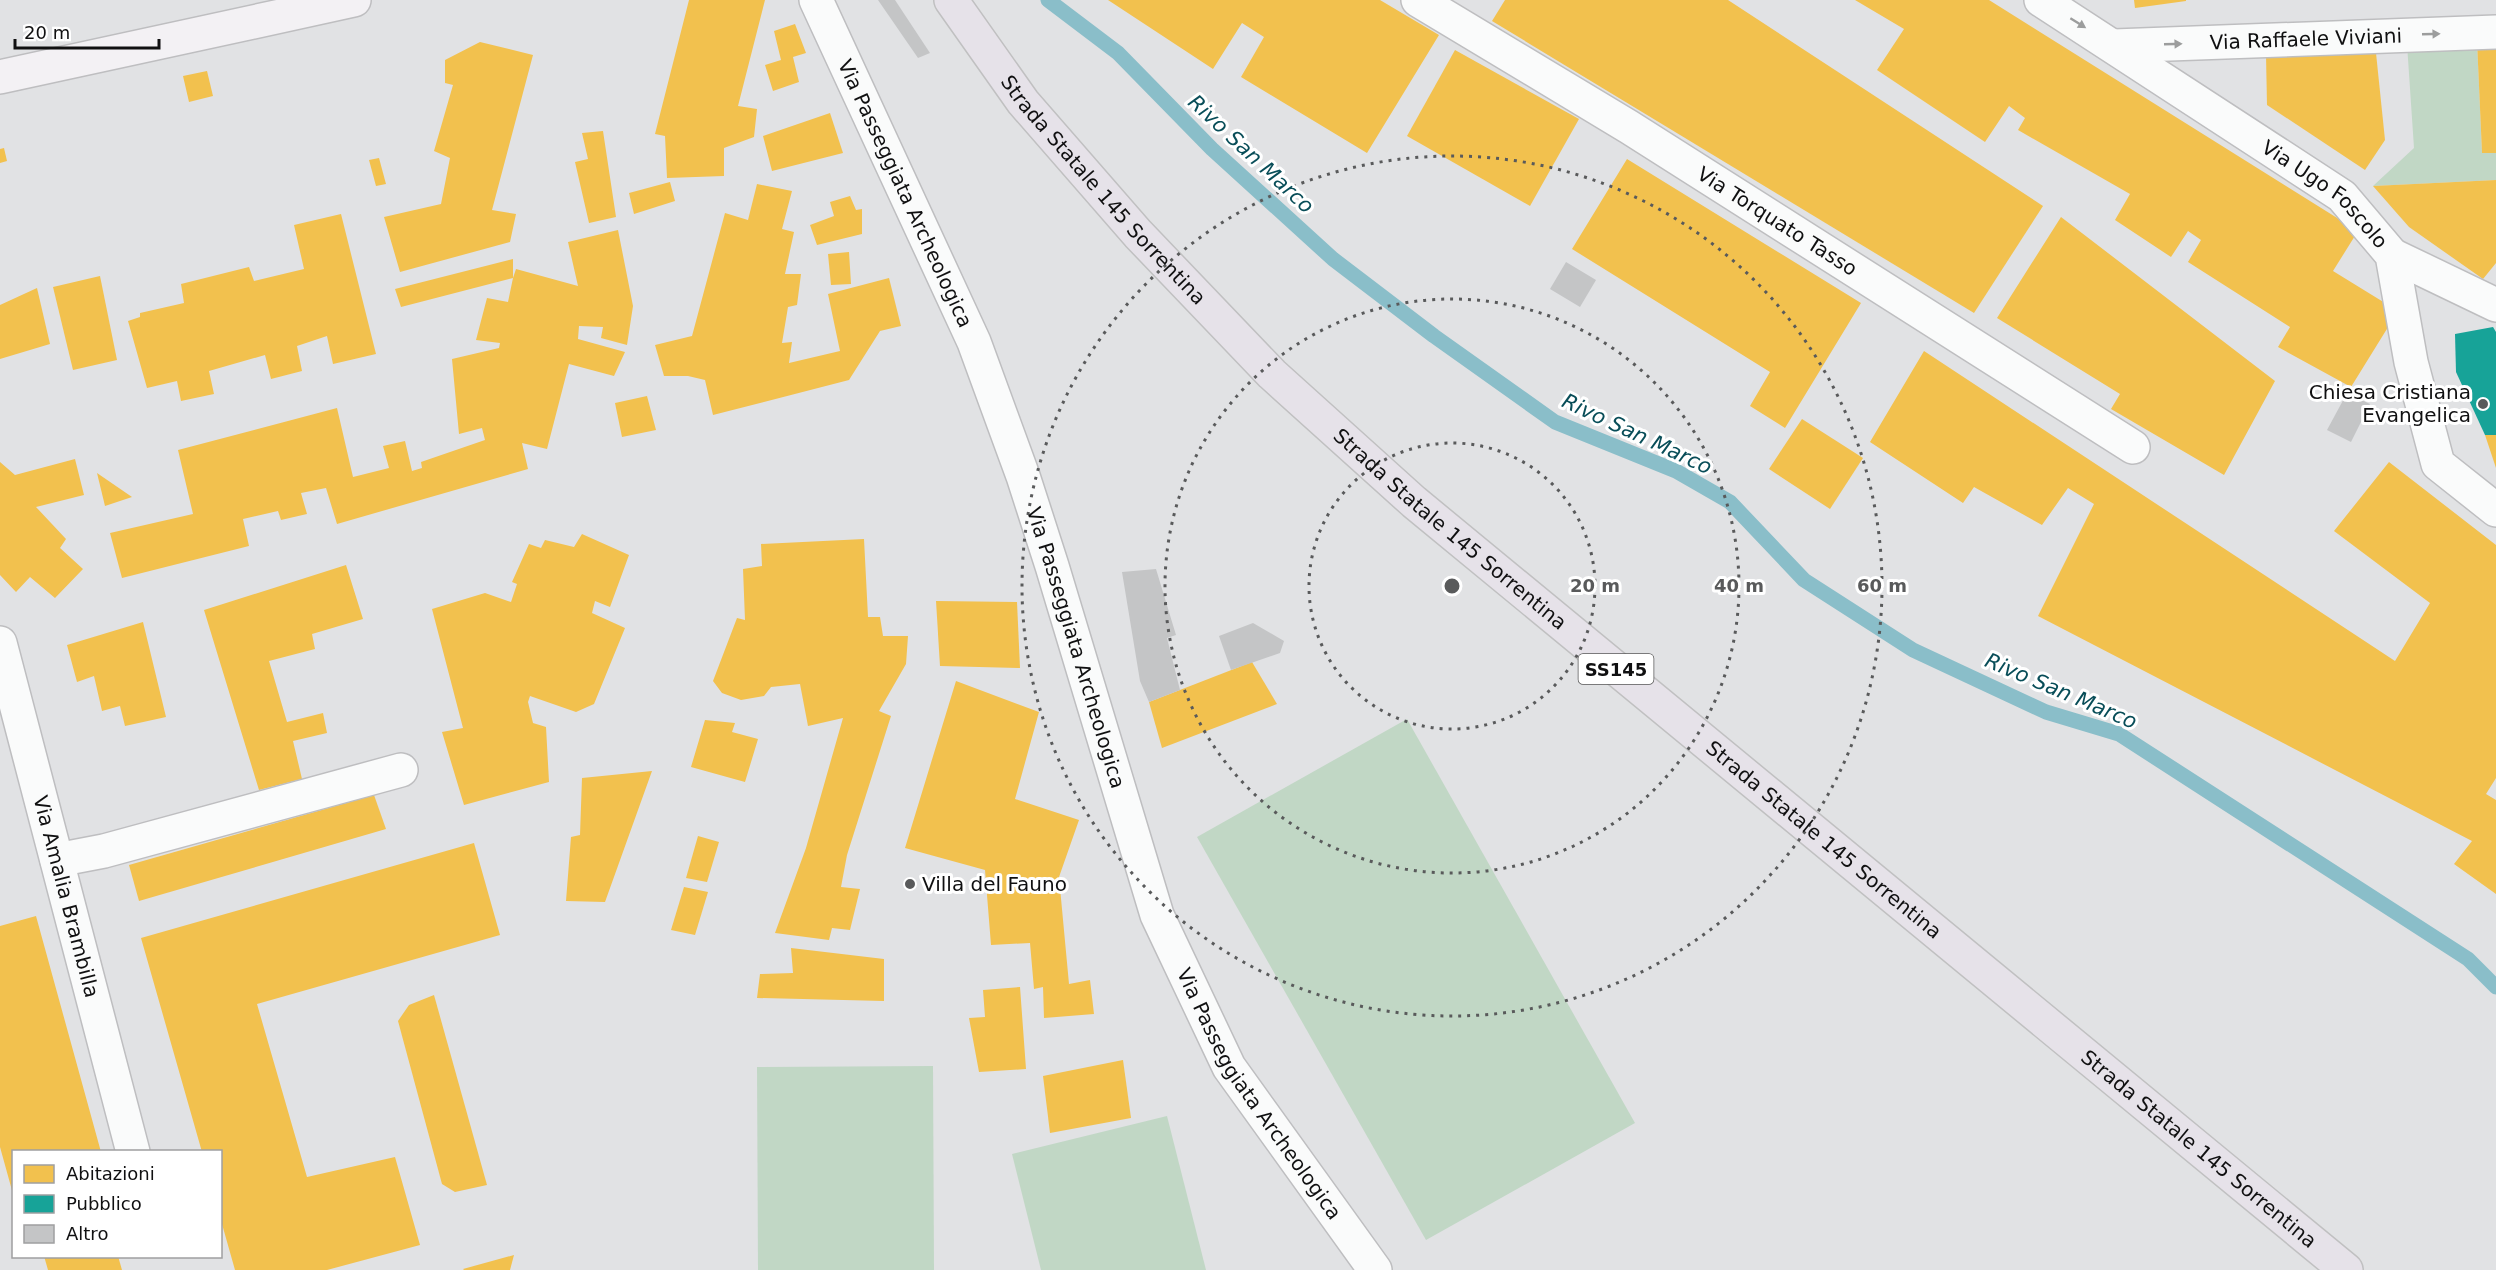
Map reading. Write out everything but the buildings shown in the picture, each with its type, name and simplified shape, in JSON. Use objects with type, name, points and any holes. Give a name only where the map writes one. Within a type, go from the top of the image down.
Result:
[{"type":"highway","name":"Strada Statale 145 Sorrentina","points":[[951,0],[1023,102],[1138,234],[1272,374],[1414,502],[2346,1270]]},
{"type":"main road","points":[[0,77],[354,0]]},
{"type":"street","name":"Via Passeggiata Archeologica","points":[[816,0],[974,342],[1023,476],[1052,566],[1156,915],[1229,1067],[1375,1270]]},
{"type":"street","name":"Via Torquato Tasso","points":[[1418,0],[1629,127],[2133,447]]},
{"type":"street","name":"Via Ugo Foscolo","points":[[2041,0],[2342,196],[2392,255],[2411,362],[2438,464],[2496,510]]},
{"type":"street","name":"Via Raffaele Viviani","points":[[2114,46],[2496,32]]},
{"type":"street","points":[[2392,255],[2496,305]]},
{"type":"street","name":"Via Amalia Brambilla","points":[[0,643],[132,1150]]},
{"type":"street","points":[[57,860],[104,851],[401,770]]},
{"type":"green space","points":[[2477,41],[2482,153],[2496,153],[2496,180],[2373,186],[2414,148],[2407,44]]},
{"type":"green space","points":[[1407,719],[1635,1123],[1426,1240],[1197,837]]},
{"type":"green space","points":[[933,1066],[934,1270],[758,1270],[757,1067]]},
{"type":"green space","points":[[1167,1116],[1206,1270],[1041,1270],[1012,1154]]},
{"type":"waterway","name":"Rivo San Marco","points":[[1048,0],[1118,53],[1212,149],[1333,259],[1434,336],[1555,422],[1676,471],[1730,502],[1804,580],[1913,650],[2046,712],[2119,734],[2468,959],[2496,987]]},
{"type":"place","name":"Chiesa Cristiana Evangelica","points":[[2483,404]]},
{"type":"place","name":"Villa del Fauno","points":[[910,884]]}]
